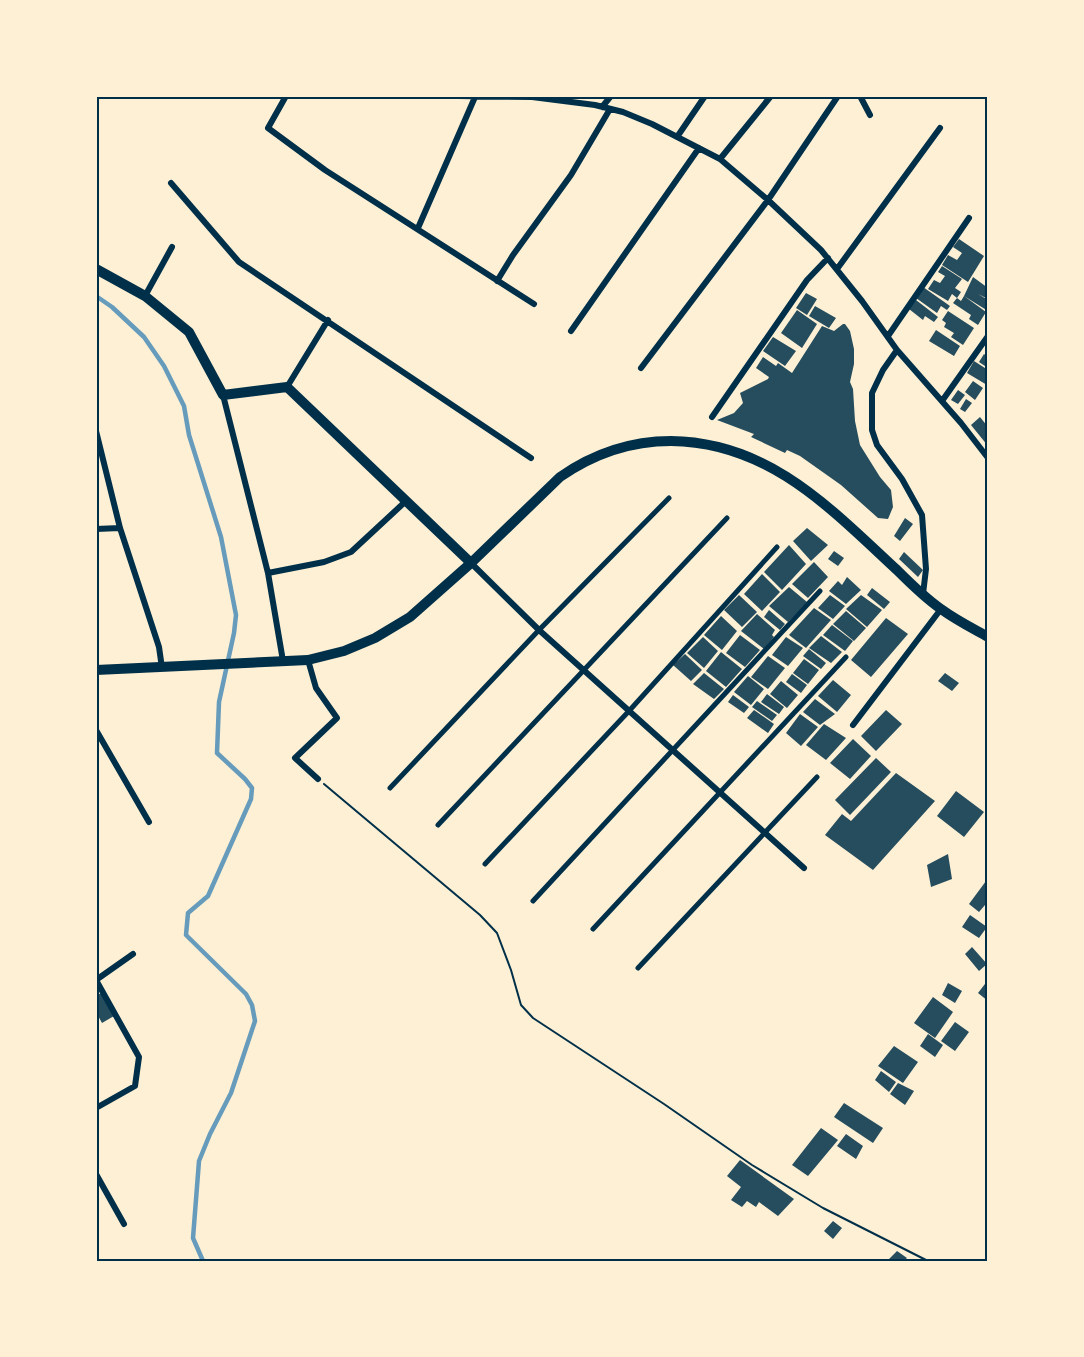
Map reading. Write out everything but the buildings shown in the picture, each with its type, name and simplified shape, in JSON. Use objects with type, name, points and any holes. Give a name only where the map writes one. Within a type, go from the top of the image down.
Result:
[{"type":"main road","points":[[96,269],[145,296],[189,332],[223,395],[287,387],[471,563]]},
{"type":"main road","points":[[96,670],[308,660],[344,651],[375,638],[410,617],[471,563],[560,477],[576,466],[632,444],[663,441],[696,441],[731,449],[758,460],[792,480],[828,506],[941,609],[988,637]]},
{"type":"street","points":[[286,96],[268,128],[325,170],[534,304]]},
{"type":"street","points":[[458,96],[532,97],[602,107],[652,124],[720,159],[768,200],[828,258],[897,350],[988,458]]},
{"type":"street","points":[[602,107],[611,96]]},
{"type":"street","points":[[677,137],[705,96]]},
{"type":"street","points":[[720,159],[771,96]]},
{"type":"street","points":[[641,368],[768,200],[838,96]]},
{"type":"street","points":[[860,96],[870,115]]},
{"type":"street","points":[[418,228],[475,97]]},
{"type":"street","points":[[497,281],[571,175],[610,109]]},
{"type":"street","points":[[837,269],[940,128]]},
{"type":"street","points":[[571,331],[699,148]]},
{"type":"street","points":[[171,183],[239,262],[531,458]]},
{"type":"street","points":[[888,336],[969,218]]},
{"type":"street","points":[[145,296],[172,247]]},
{"type":"street","points":[[712,417],[807,280],[828,258]]},
{"type":"street","points":[[287,387],[328,320]]},
{"type":"street","points":[[942,401],[988,336]]},
{"type":"street","points":[[897,350],[883,370],[872,393],[872,430],[877,445],[902,479],[922,515],[926,569],[923,594]]},
{"type":"street","points":[[223,395],[268,573],[283,661]]},
{"type":"street","points":[[96,430],[120,528],[159,647],[162,668]]},
{"type":"street","points":[[390,788],[539,630],[669,498]]},
{"type":"street","points":[[268,573],[324,562],[351,552],[406,501]]},
{"type":"street","points":[[438,825],[727,518]]},
{"type":"street","points":[[96,529],[120,528]]},
{"type":"street","points":[[485,864],[630,711],[777,547]]},
{"type":"street","points":[[471,563],[539,630],[804,868]]},
{"type":"street","points":[[533,901],[820,591]]},
{"type":"street","points":[[853,725],[941,609]]},
{"type":"street","points":[[593,929],[846,657]]},
{"type":"street","points":[[308,660],[316,688],[337,718],[295,758],[318,779]]},
{"type":"street","points":[[96,730],[150,822]]},
{"type":"street","points":[[638,968],[817,777]]},
{"type":"street","points":[[96,1108],[135,1086],[139,1058],[96,980],[134,954]]},
{"type":"street","points":[[96,1174],[124,1224]]},
{"type":"path","points":[[318,779],[480,915],[497,933],[511,970],[520,1005],[533,1018],[752,1165],[823,1208],[928,1261]]},
{"type":"waterway","points":[[96,296],[112,307],[144,337],[164,366],[184,406],[189,435],[221,537],[236,615],[219,702],[217,753],[252,788],[251,799],[208,896],[188,913],[186,935],[246,994],[252,1005],[255,1021],[231,1093],[199,1161],[193,1238],[203,1261]]}]
